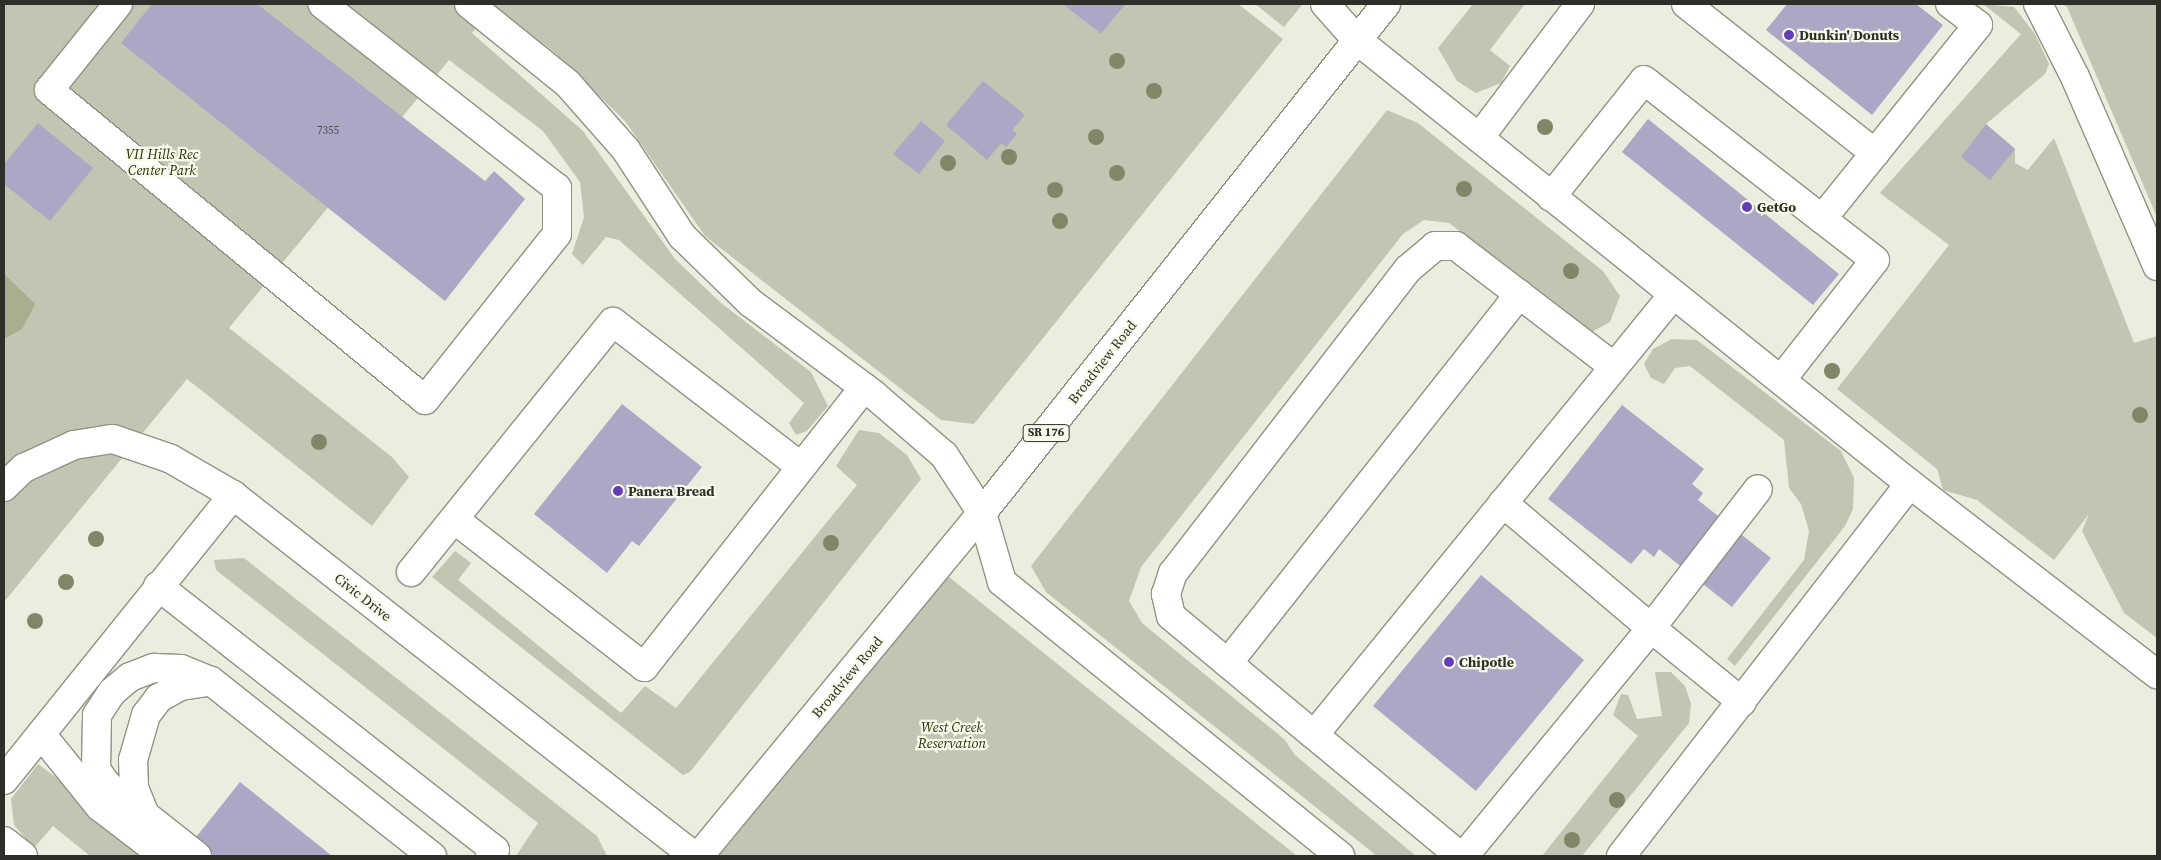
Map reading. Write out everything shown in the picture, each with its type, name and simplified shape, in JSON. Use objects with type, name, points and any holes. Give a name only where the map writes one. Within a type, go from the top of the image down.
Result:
[{"type":"main road","points":[[118,4],[49,90],[425,400],[557,234],[557,188],[322,4]]},
{"type":"main road","points":[[469,4],[568,84],[626,150],[682,236],[751,303],[864,387],[944,455],[982,514],[1002,582],[1340,856]]},
{"type":"main road","points":[[1325,4],[1357,40],[1551,197],[1910,484],[2157,674]]},
{"type":"main road","name":"Broadview Road","points":[[699,856],[982,514],[1386,4]]},
{"type":"main road","points":[[1479,138],[1580,4]]},
{"type":"main road","points":[[1686,4],[1881,146]]},
{"type":"main road","points":[[1701,4],[1745,28],[1881,146]]},
{"type":"main road","points":[[1822,219],[1978,25],[1950,4]]},
{"type":"main road","points":[[2038,4],[2075,77],[2157,266]]},
{"type":"main road","points":[[1551,197],[1644,80],[1875,260],[1781,380]]},
{"type":"main road","points":[[1460,856],[1171,616],[1168,584],[1408,269],[1436,246],[1456,246],[1614,367]]},
{"type":"main road","points":[[1228,663],[1519,294]]},
{"type":"main road","points":[[1314,735],[1674,295]]},
{"type":"main road","points":[[411,572],[613,322],[801,468]]},
{"type":"main road","points":[[454,518],[644,667],[864,387]]},
{"type":"main road","name":"Civic Drive","points":[[4,487],[24,468],[74,445],[113,439],[171,459],[233,495],[694,856]]},
{"type":"main road","points":[[1621,856],[1910,484]]},
{"type":"main road","points":[[1464,856],[1651,628],[1758,489]]},
{"type":"main road","points":[[4,780],[233,495]]},
{"type":"main road","points":[[1503,503],[1742,702]]},
{"type":"main road","points":[[158,586],[495,850],[490,856]]},
{"type":"main road","points":[[197,856],[107,785],[96,769],[97,715],[112,692],[130,677],[154,668],[181,669],[211,681],[432,856]]},
{"type":"main road","points":[[145,815],[134,788],[134,760],[146,715],[159,698],[181,686],[211,681]]},
{"type":"main road","points":[[41,734],[100,807],[164,856]]},
{"type":"main road","points":[[4,841],[23,856]]},
{"type":"green space","name":"VII Hills Rec Center Park","points":[[4,4],[1062,4],[1101,34],[1126,4],[1238,4],[1283,39],[974,424],[941,420],[705,236],[625,121],[554,52],[494,6],[472,33],[583,131],[675,259],[721,303],[811,372],[828,406],[807,431],[796,435],[789,423],[804,403],[619,240],[606,237],[583,265],[572,254],[584,217],[580,182],[543,131],[449,60],[229,328],[392,457],[409,477],[372,526],[187,379],[4,602]]},
{"type":"green space","points":[[1255,4],[1301,4],[1302,5],[1284,27]]},
{"type":"green space","points":[[1473,4],[1525,4],[1490,50],[1510,66],[1501,83],[1476,93],[1457,81],[1438,48]]},
{"type":"green space","points":[[1983,4],[2014,7],[2035,34],[2049,64],[2045,74],[1986,124],[2015,149],[2015,163],[2028,170],[2054,138],[2134,343],[2157,336],[2157,638],[2124,613],[2082,531],[2089,514],[2054,560],[1977,500],[1943,490],[1937,469],[1837,389],[1949,245],[1880,193],[2021,34]]},
{"type":"green space","points":[[2063,4],[2157,4],[2157,217],[2067,7]]},
{"type":"green space","points":[[1387,110],[1418,123],[1603,271],[1620,296],[1610,322],[1590,333],[1449,223],[1424,220],[1403,234],[1141,567],[1129,601],[1142,623],[1284,739],[1295,755],[1416,856],[1377,856],[1046,592],[1031,566]]},
{"type":"green space","points":[[1672,339],[1697,340],[1841,451],[1854,478],[1853,509],[1845,526],[1735,666],[1727,659],[1804,560],[1809,531],[1801,504],[1789,488],[1784,440],[1690,366],[1675,368],[1664,384],[1651,378],[1644,364],[1653,349]]},
{"type":"green space","points":[[859,430],[879,433],[907,455],[921,479],[690,772],[683,775],[432,577],[455,551],[471,563],[458,580],[621,713],[645,686],[676,708],[857,485],[836,466]]},
{"type":"green space","points":[[244,558],[597,836],[607,856],[516,856],[538,823],[216,570],[214,560]]},
{"type":"green space","name":"West Creek Reservation","points":[[934,565],[1297,856],[698,856]]},
{"type":"green space","points":[[1655,672],[1671,672],[1685,686],[1691,704],[1689,723],[1582,856],[1542,856],[1638,736],[1613,715],[1621,694],[1628,695],[1637,719],[1662,716]]},
{"type":"green space","points":[[38,764],[161,856],[90,856],[53,826],[34,848],[14,825],[11,799]]},
{"type":"shaded area","points":[[4,274],[35,304],[22,329],[4,339]]},
{"type":"building","points":[[152,4],[257,4],[485,181],[494,171],[525,199],[445,301],[121,43]]},
{"type":"building","points":[[1062,4],[1126,4],[1101,34]]},
{"type":"building","points":[[1787,4],[1916,4],[1943,25],[1872,115],[1766,30]]},
{"type":"building","points":[[983,81],[1025,115],[1012,130],[1017,134],[1006,147],[1001,143],[987,160],[946,125]]},
{"type":"building","points":[[1648,119],[1839,274],[1813,305],[1622,152]]},
{"type":"building","points":[[921,121],[945,141],[919,174],[893,154]]},
{"type":"building","points":[[38,123],[93,168],[50,221],[4,184],[4,164]]},
{"type":"building","points":[[1986,124],[2015,149],[1990,180],[1961,157]]},
{"type":"building","name":"Panera Bread","points":[[622,404],[702,467],[639,546],[632,541],[607,573],[534,514]]},
{"type":"building","points":[[1622,405],[1704,469],[1692,484],[1703,493],[1698,500],[1771,558],[1732,607],[1659,549],[1654,557],[1644,549],[1631,564],[1548,499]]},
{"type":"building","points":[[1481,575],[1584,660],[1476,791],[1373,706]]},
{"type":"building","points":[[240,782],[332,856],[181,856]]},
{"type":"place","name":"Dunkin' Donuts","points":[[1789,35]]},
{"type":"place","name":"GetGo","points":[[1747,207]]},
{"type":"place","name":"Panera Bread","points":[[618,491]]},
{"type":"place","name":"Chipotle","points":[[1449,662]]}]
